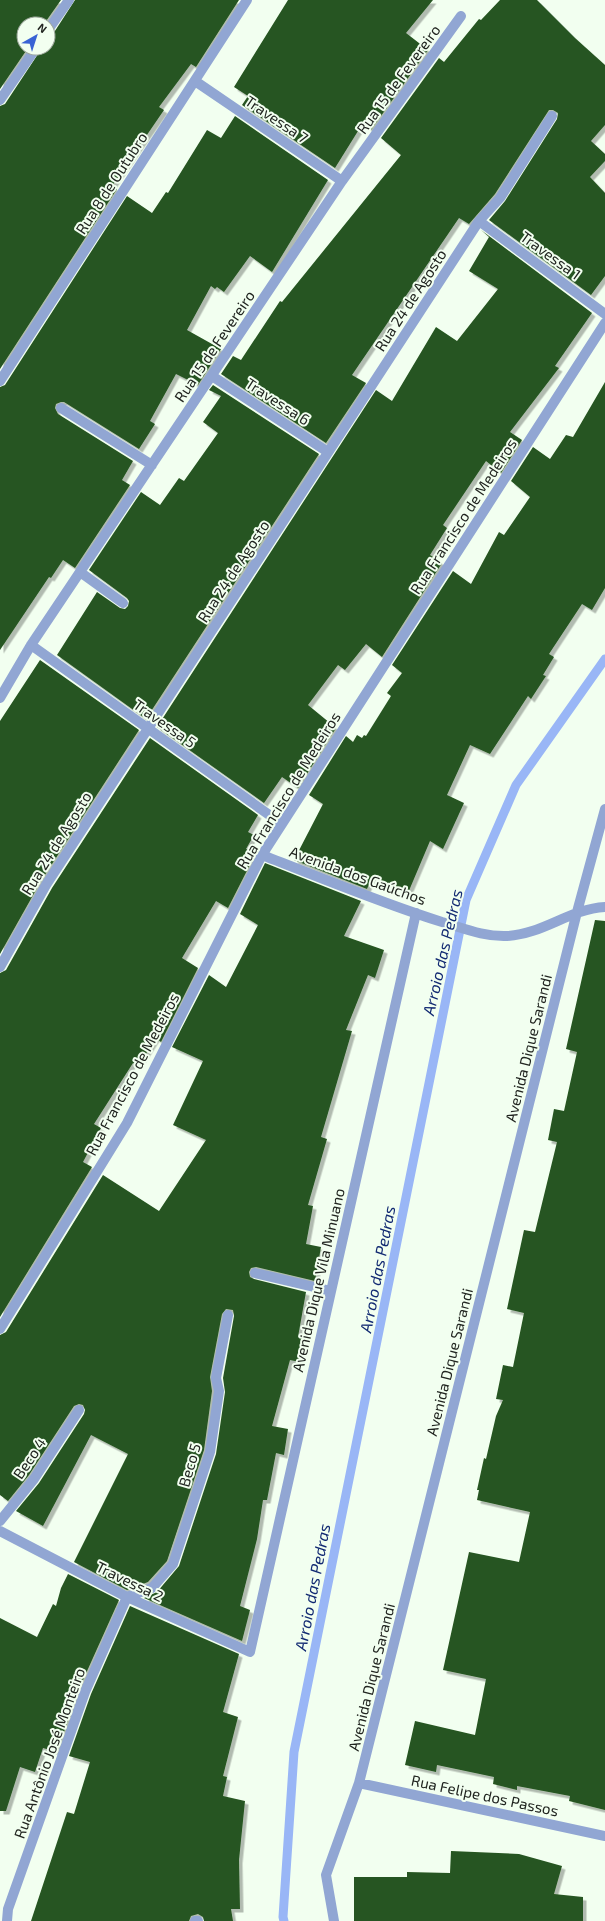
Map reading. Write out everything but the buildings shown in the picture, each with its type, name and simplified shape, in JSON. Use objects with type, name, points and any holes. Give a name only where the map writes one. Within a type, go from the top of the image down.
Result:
[{"type":"street","points":[[56,19],[69,0]]},
{"type":"street","name":"Rua 8 de Outubro","points":[[0,381],[196,81],[247,0]]},
{"type":"street","name":"Rua 15 de Fevereiro","points":[[0,698],[31,646],[342,181],[461,16]]},
{"type":"street","points":[[0,100],[30,56]]},
{"type":"street","name":"Travessa 7","points":[[196,81],[342,181]]},
{"type":"street","name":"Rua 24 de Agosto","points":[[0,967],[46,884],[479,222],[500,198],[552,116]]},
{"type":"street","name":"Travessa 1","points":[[479,222],[605,314]]},
{"type":"street","name":"Rua Francisco de Medeiros","points":[[0,1329],[127,1123],[262,855],[605,323]]},
{"type":"street","name":"Travessa 6","points":[[212,376],[328,452]]},
{"type":"street","points":[[61,408],[152,465]]},
{"type":"street","points":[[80,572],[122,603]]},
{"type":"street","name":"Travessa 5","points":[[31,646],[282,824]]},
{"type":"street","name":"Avenida Dique Sarandi","points":[[334,1921],[326,1875],[359,1783],[577,912],[605,809]]},
{"type":"street","name":"Avenida dos Gaúchos","points":[[262,855],[416,913],[483,934],[506,936],[529,933],[591,907],[605,907]]},
{"type":"street","name":"Avenida Dique Vila Minuano","points":[[250,1652],[416,913]]},
{"type":"street","points":[[255,1273],[331,1291]]},
{"type":"street","name":"Beco 5","points":[[127,1597],[152,1588],[173,1564],[210,1452],[219,1391],[216,1378],[228,1315]]},
{"type":"street","name":"Beco 4","points":[[0,1521],[34,1479],[79,1410]]},
{"type":"street","name":"Travessa 2","points":[[0,1531],[127,1597],[250,1652]]},
{"type":"street","name":"Rua Antônio José Monteiro","points":[[7,1921],[8,1909],[85,1692],[127,1597]]},
{"type":"street","name":"Rua Felipe dos Passos","points":[[359,1783],[605,1836]]},
{"type":"waterway","name":"Arroio das Pedras","points":[[284,1921],[283,1917],[294,1752],[466,900],[516,785],[605,659]]}]
